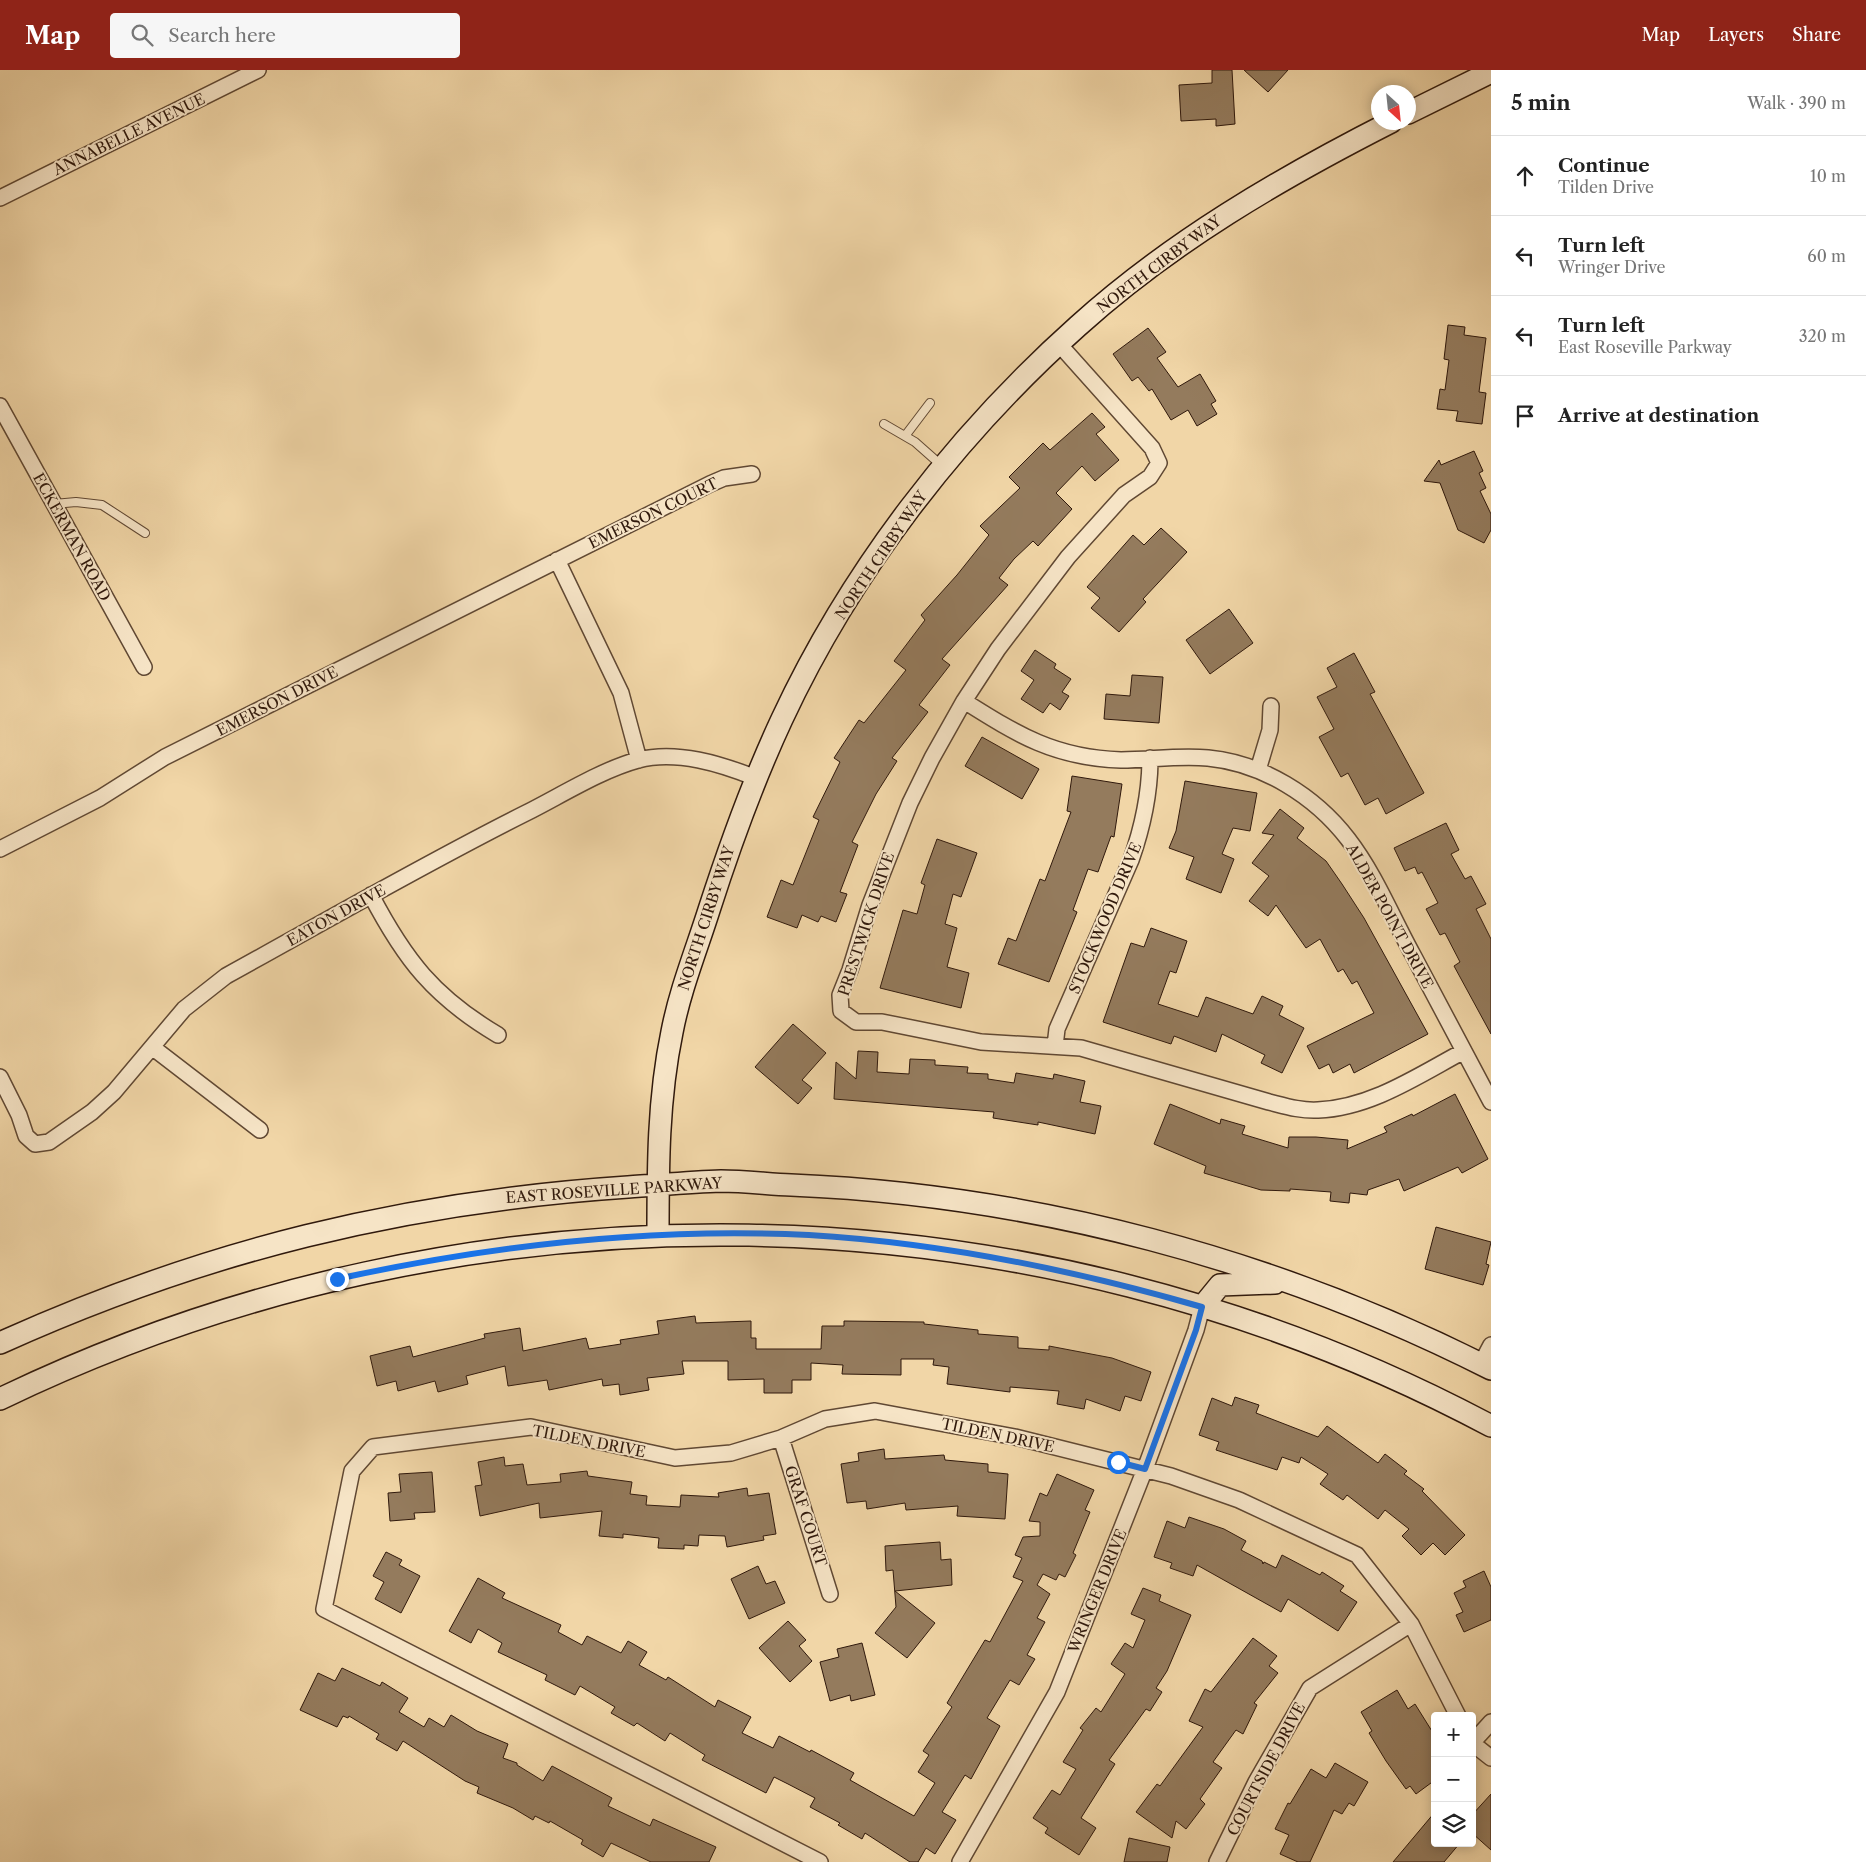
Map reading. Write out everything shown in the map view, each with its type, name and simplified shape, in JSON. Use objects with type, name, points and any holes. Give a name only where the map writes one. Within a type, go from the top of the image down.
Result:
[{"type":"main road","points":[[1416,109],[1490,75]]},
{"type":"main road","name":"NORTH CIRBY WAY","points":[[658,1236],[658,1143],[665,1072],[681,991],[730,844],[756,778],[783,718],[829,631],[901,520],[943,466],[996,407],[1059,344],[1128,286],[1242,203],[1288,175],[1375,130]]},
{"type":"main road","name":"EAST ROSEVILLE PARKWAY","points":[[0,1343],[110,1296],[175,1273],[327,1229],[498,1198],[725,1181],[860,1189],[1016,1209],[1062,1218],[1168,1244],[1290,1283],[1355,1307],[1486,1367]]},
{"type":"main road","points":[[0,1399],[126,1344],[278,1293],[453,1255],[555,1242],[722,1234],[810,1236],[952,1250],[1101,1278],[1270,1328],[1407,1383],[1491,1426]]},
{"type":"main road","points":[[1202,1307],[1220,1285],[1290,1283]]},
{"type":"street","name":"ANNABELLE AVENUE","points":[[0,198],[258,70]]},
{"type":"street","name":"PRESTWICK DRIVE","points":[[1059,344],[1152,448],[1159,463],[1150,477],[1124,495],[1068,557],[998,649],[964,701],[932,758],[890,850],[840,995],[841,1011],[856,1022],[882,1022],[966,1040],[1081,1048],[1269,1102],[1295,1108],[1318,1110],[1344,1106],[1380,1095],[1464,1051]]},
{"type":"street","name":"ECKERMAN ROAD","points":[[0,406],[144,667]]},
{"type":"street","name":"EMERSON COURT","points":[[557,560],[710,484],[724,478],[752,474]]},
{"type":"street","points":[[557,560],[617,684],[639,760]]},
{"type":"street","name":"EMERSON DRIVE","points":[[0,849],[100,798],[165,757],[557,560]]},
{"type":"street","name":"ALDER POINT DRIVE","points":[[964,701],[1035,743],[1060,752],[1122,760],[1208,758],[1258,770],[1298,792],[1316,806],[1348,839],[1362,860],[1491,1102]]},
{"type":"street","points":[[1258,770],[1270,730],[1271,706]]},
{"type":"street","name":"EATON DRIVE","points":[[0,1077],[19,1115],[26,1136],[36,1144],[49,1142],[92,1112],[114,1092],[184,1009],[226,976],[487,833],[605,773],[639,760],[657,758],[695,760],[723,766],[756,778]]},
{"type":"street","name":"STOCKWOOD DRIVE","points":[[1056,1046],[1057,1029],[1141,833],[1147,807],[1150,758]]},
{"type":"street","points":[[371,895],[398,942],[429,984],[452,1005],[498,1035]]},
{"type":"street","points":[[152,1047],[260,1130]]},
{"type":"street","name":"WRINGER DRIVE","points":[[960,1862],[1057,1692],[1145,1469],[1196,1330],[1202,1307]]},
{"type":"street","points":[[1486,1367],[1491,1345]]},
{"type":"street","name":"TILDEN DRIVE","points":[[820,1862],[324,1609],[352,1471],[373,1447],[531,1427],[675,1458],[730,1453],[781,1438],[825,1419],[875,1411],[1015,1437],[1145,1469],[1240,1500],[1357,1555],[1411,1624]]},
{"type":"street","name":"GRAF COURT","points":[[781,1438],[830,1594]]},
{"type":"street","points":[[1411,1624],[1456,1712]]},
{"type":"street","name":"COURTSIDE DRIVE","points":[[1217,1862],[1256,1782],[1310,1688],[1411,1624]]},
{"type":"street","points":[[1476,1739],[1491,1722]]},
{"type":"street","points":[[1476,1746],[1491,1758]]},
{"type":"lane","points":[[905,436],[930,403]]},
{"type":"lane","points":[[884,424],[905,436],[943,466]]},
{"type":"lane","points":[[54,504],[76,502],[102,505],[145,532]]},
{"type":"building","points":[[1212,70],[1232,70],[1235,124],[1216,126],[1216,119],[1181,121],[1179,85],[1212,83]]},
{"type":"building","points":[[1244,70],[1288,70],[1268,92]]},
{"type":"building","points":[[1448,325],[1465,327],[1464,335],[1486,338],[1479,392],[1486,393],[1482,424],[1456,421],[1458,411],[1437,409],[1440,389],[1445,390],[1449,360],[1444,359]]},
{"type":"building","points":[[1148,328],[1166,352],[1157,358],[1178,387],[1200,374],[1216,401],[1211,404],[1217,414],[1197,426],[1188,410],[1171,420],[1152,389],[1149,391],[1138,377],[1132,381],[1113,354]]},
{"type":"building","points":[[1092,413],[1105,427],[1096,434],[1119,460],[1095,481],[1082,466],[1056,493],[1072,509],[1038,546],[1033,541],[1014,559],[999,578],[1008,585],[942,659],[950,665],[919,705],[928,712],[892,758],[897,761],[876,794],[852,842],[858,845],[840,892],[847,894],[836,922],[821,916],[818,922],[802,915],[797,928],[767,917],[781,880],[793,885],[819,820],[813,817],[840,762],[834,758],[859,720],[864,723],[906,670],[894,661],[925,620],[921,615],[957,575],[989,535],[980,526],[1020,488],[1009,477],[1043,443],[1050,450]]},
{"type":"building","points":[[1474,451],[1483,471],[1479,473],[1486,488],[1480,491],[1491,514],[1491,530],[1484,543],[1458,530],[1440,483],[1424,481],[1439,460],[1441,465]]},
{"type":"building","points":[[1161,528],[1187,552],[1143,599],[1146,602],[1119,632],[1091,608],[1100,598],[1087,587],[1133,535],[1144,545]]},
{"type":"building","points":[[1229,609],[1253,643],[1210,674],[1186,640]]},
{"type":"building","points":[[1035,650],[1056,664],[1054,668],[1071,679],[1062,692],[1069,696],[1060,710],[1050,703],[1043,713],[1021,699],[1034,680],[1021,671]]},
{"type":"building","points":[[1354,653],[1375,692],[1370,694],[1424,793],[1386,814],[1378,798],[1365,805],[1348,773],[1341,777],[1319,737],[1334,729],[1317,697],[1337,687],[1327,668]]},
{"type":"building","points":[[1132,675],[1163,677],[1159,723],[1104,719],[1106,694],[1130,696]]},
{"type":"building","points":[[982,737],[1039,769],[1022,799],[965,766]]},
{"type":"building","points":[[1072,776],[1122,784],[1114,837],[1111,836],[1098,872],[1088,869],[1073,910],[1077,912],[1049,982],[998,964],[1008,938],[1016,941],[1040,879],[1045,881],[1071,812],[1067,811]]},
{"type":"building","points":[[1185,781],[1257,793],[1250,831],[1233,828],[1222,854],[1234,859],[1221,893],[1186,879],[1194,857],[1169,848],[1176,831]]},
{"type":"building","points":[[1280,809],[1304,828],[1297,838],[1326,861],[1342,884],[1364,918],[1428,1034],[1354,1073],[1350,1064],[1333,1073],[1329,1064],[1319,1069],[1307,1046],[1374,1013],[1357,981],[1352,984],[1343,969],[1338,972],[1320,939],[1306,948],[1276,905],[1268,916],[1249,901],[1269,876],[1252,863],[1274,835],[1262,833]]},
{"type":"building","points":[[1446,823],[1459,850],[1451,854],[1465,879],[1471,876],[1486,904],[1476,909],[1491,939],[1491,1034],[1454,966],[1460,962],[1445,933],[1440,935],[1426,909],[1438,903],[1422,872],[1418,874],[1415,867],[1405,871],[1394,848]]},
{"type":"building","points":[[937,839],[977,853],[961,897],[953,894],[945,924],[957,928],[947,967],[969,973],[961,1008],[880,988],[903,910],[917,914],[925,885],[921,883]]},
{"type":"building","points":[[1151,928],[1187,941],[1176,973],[1170,971],[1158,1004],[1198,1017],[1206,997],[1253,1014],[1262,996],[1283,1006],[1279,1015],[1304,1028],[1282,1073],[1261,1063],[1265,1055],[1222,1034],[1216,1052],[1174,1036],[1171,1044],[1103,1022],[1131,943],[1144,947]]},
{"type":"building","points":[[793,1024],[826,1053],[802,1080],[812,1088],[798,1104],[755,1067]]},
{"type":"building","points":[[858,1051],[878,1052],[877,1072],[909,1074],[910,1059],[935,1060],[935,1065],[968,1067],[967,1073],[988,1074],[988,1079],[1014,1083],[1016,1073],[1053,1079],[1054,1074],[1085,1081],[1080,1102],[1101,1106],[1095,1134],[1038,1122],[1038,1125],[993,1118],[994,1112],[834,1099],[836,1062],[856,1079]]},
{"type":"building","points":[[1455,1094],[1488,1159],[1462,1173],[1458,1167],[1404,1191],[1399,1179],[1368,1190],[1367,1195],[1350,1193],[1349,1203],[1330,1201],[1331,1192],[1290,1189],[1290,1191],[1261,1190],[1204,1173],[1206,1166],[1154,1144],[1170,1104],[1220,1124],[1221,1119],[1245,1126],[1242,1134],[1288,1148],[1289,1137],[1316,1137],[1348,1140],[1347,1149],[1387,1132],[1384,1127],[1412,1114],[1413,1116]]},
{"type":"building","points":[[1436,1227],[1491,1242],[1486,1264],[1489,1265],[1483,1285],[1425,1269]]},
{"type":"building","points":[[695,1316],[696,1323],[751,1321],[751,1338],[756,1338],[756,1349],[821,1349],[822,1326],[844,1326],[844,1321],[924,1322],[924,1324],[978,1330],[978,1334],[1018,1337],[1018,1348],[1049,1350],[1049,1346],[1112,1358],[1151,1372],[1141,1401],[1125,1396],[1120,1411],[1086,1399],[1084,1409],[1057,1404],[1059,1391],[1010,1387],[1010,1392],[947,1384],[949,1367],[933,1365],[934,1359],[901,1359],[901,1375],[842,1374],[843,1365],[811,1363],[811,1380],[792,1380],[792,1393],[764,1393],[764,1379],[728,1380],[728,1361],[682,1361],[684,1374],[647,1378],[649,1390],[620,1395],[619,1384],[603,1386],[602,1379],[549,1390],[547,1380],[508,1386],[505,1366],[466,1376],[468,1384],[438,1392],[435,1381],[398,1391],[396,1381],[377,1386],[370,1356],[410,1346],[413,1357],[485,1338],[484,1334],[520,1328],[523,1351],[586,1338],[589,1349],[621,1344],[620,1340],[659,1334],[657,1321]]},
{"type":"building","points":[[1235,1397],[1259,1405],[1256,1413],[1318,1437],[1327,1426],[1378,1463],[1385,1454],[1407,1471],[1404,1474],[1424,1489],[1422,1491],[1465,1535],[1445,1555],[1433,1543],[1421,1555],[1402,1536],[1409,1529],[1385,1510],[1378,1519],[1347,1495],[1343,1500],[1320,1484],[1328,1474],[1301,1457],[1299,1463],[1282,1457],[1277,1470],[1216,1450],[1219,1442],[1199,1435],[1212,1398],[1232,1406]]},
{"type":"building","points":[[884,1449],[885,1459],[944,1455],[945,1460],[988,1464],[988,1472],[1008,1474],[1005,1519],[957,1516],[958,1506],[906,1510],[905,1503],[867,1509],[866,1501],[847,1503],[841,1464],[859,1461],[858,1453]]},
{"type":"building","points":[[504,1457],[505,1466],[523,1464],[527,1485],[561,1482],[560,1474],[587,1471],[588,1476],[632,1482],[630,1494],[647,1496],[646,1505],[680,1507],[681,1495],[719,1497],[718,1493],[747,1488],[748,1496],[769,1493],[776,1534],[763,1536],[764,1540],[727,1547],[725,1536],[699,1535],[698,1546],[684,1545],[684,1549],[658,1548],[659,1538],[623,1534],[623,1538],[599,1536],[602,1511],[540,1518],[539,1503],[480,1516],[475,1486],[482,1485],[478,1462]]},
{"type":"building","points":[[432,1472],[435,1512],[414,1513],[415,1519],[390,1521],[388,1493],[401,1492],[399,1474]]},
{"type":"building","points":[[1057,1474],[1094,1490],[1085,1510],[1090,1512],[1073,1553],[1076,1555],[1065,1577],[1059,1574],[1056,1580],[1043,1574],[1037,1585],[1050,1594],[1037,1618],[1045,1622],[1027,1655],[1035,1659],[1019,1685],[1010,1680],[987,1718],[1000,1726],[971,1779],[965,1775],[942,1812],[956,1820],[935,1854],[926,1848],[918,1862],[910,1862],[865,1833],[862,1839],[838,1825],[840,1823],[810,1807],[815,1798],[774,1777],[766,1793],[702,1760],[705,1755],[670,1733],[665,1741],[637,1723],[634,1726],[611,1713],[615,1707],[580,1686],[575,1695],[545,1680],[547,1675],[498,1652],[502,1643],[478,1629],[471,1643],[449,1631],[478,1578],[505,1593],[502,1598],[561,1625],[558,1632],[582,1645],[587,1636],[621,1653],[628,1641],[647,1652],[639,1665],[666,1680],[668,1677],[715,1707],[718,1700],[751,1717],[742,1733],[773,1748],[779,1736],[810,1752],[811,1750],[854,1773],[850,1780],[914,1816],[935,1783],[918,1772],[929,1755],[923,1751],[952,1707],[947,1703],[985,1640],[990,1642],[1023,1581],[1013,1577],[1022,1558],[1015,1555],[1023,1537],[1040,1536],[1040,1522],[1029,1521],[1040,1493],[1047,1496]]},
{"type":"building","points":[[1189,1517],[1224,1529],[1246,1541],[1241,1550],[1262,1561],[1263,1564],[1264,1562],[1276,1568],[1282,1555],[1320,1575],[1322,1572],[1344,1586],[1340,1591],[1357,1602],[1338,1631],[1288,1599],[1281,1612],[1197,1565],[1193,1576],[1170,1568],[1172,1563],[1154,1557],[1167,1521],[1185,1528]]},
{"type":"building","points":[[940,1542],[941,1560],[951,1559],[952,1585],[895,1591],[935,1623],[907,1658],[875,1633],[896,1607],[893,1570],[886,1571],[885,1546]]},
{"type":"building","points":[[386,1552],[402,1560],[399,1565],[420,1576],[401,1613],[375,1599],[384,1582],[373,1576]]},
{"type":"building","points":[[758,1566],[766,1584],[775,1581],[785,1603],[749,1619],[731,1579]]},
{"type":"building","points":[[1484,1571],[1491,1587],[1491,1620],[1464,1632],[1456,1615],[1463,1612],[1454,1593],[1466,1587],[1463,1581]]},
{"type":"building","points":[[1143,1588],[1161,1595],[1159,1601],[1191,1615],[1167,1671],[1156,1688],[1162,1692],[1150,1711],[1146,1709],[1109,1760],[1115,1764],[1081,1818],[1096,1828],[1079,1855],[1045,1833],[1048,1828],[1033,1818],[1052,1790],[1060,1795],[1076,1769],[1063,1762],[1083,1730],[1080,1728],[1096,1708],[1101,1712],[1125,1674],[1111,1664],[1125,1643],[1133,1648],[1145,1620],[1131,1614]]},
{"type":"building","points":[[788,1621],[806,1640],[799,1646],[812,1661],[790,1682],[759,1648]]},
{"type":"building","points":[[1253,1638],[1277,1656],[1269,1666],[1278,1673],[1254,1703],[1257,1705],[1243,1734],[1236,1730],[1213,1762],[1222,1768],[1200,1799],[1205,1804],[1186,1829],[1176,1821],[1172,1838],[1136,1812],[1157,1784],[1160,1786],[1203,1727],[1189,1721],[1205,1689],[1211,1692]]},
{"type":"building","points":[[862,1643],[875,1695],[851,1701],[850,1695],[830,1701],[820,1662],[839,1657],[837,1649]]},
{"type":"building","points":[[342,1668],[380,1686],[382,1682],[408,1698],[399,1712],[424,1727],[429,1718],[444,1727],[451,1715],[477,1731],[508,1744],[503,1758],[517,1763],[517,1765],[543,1781],[552,1766],[612,1798],[608,1806],[650,1826],[653,1819],[716,1847],[709,1862],[651,1862],[611,1843],[603,1857],[581,1844],[583,1840],[550,1821],[549,1823],[535,1816],[533,1820],[513,1808],[477,1793],[479,1787],[465,1781],[403,1741],[397,1751],[376,1739],[379,1734],[349,1716],[348,1718],[343,1716],[337,1727],[300,1710],[318,1673],[335,1681]]},
{"type":"building","points":[[1397,1690],[1408,1709],[1415,1704],[1431,1730],[1431,1783],[1416,1794],[1410,1786],[1406,1789],[1369,1733],[1372,1731],[1361,1712]]},
{"type":"building","points":[[1335,1763],[1368,1782],[1354,1806],[1349,1803],[1342,1814],[1334,1810],[1310,1862],[1298,1862],[1280,1854],[1289,1835],[1275,1829],[1288,1803],[1290,1804],[1311,1769],[1326,1778]]},
{"type":"building","points":[[1491,1794],[1491,1850],[1476,1837],[1476,1811]]},
{"type":"building","points":[[1431,1817],[1431,1847],[1457,1847],[1444,1862],[1393,1862]]},
{"type":"building","points":[[1129,1838],[1170,1847],[1167,1862],[1124,1862]]},
{"type":"route","points":[[337,1279],[453,1255],[555,1242],[674,1235],[760,1234],[857,1239],[952,1250],[1101,1278],[1202,1307],[1196,1330],[1145,1469],[1118,1462]]}]
